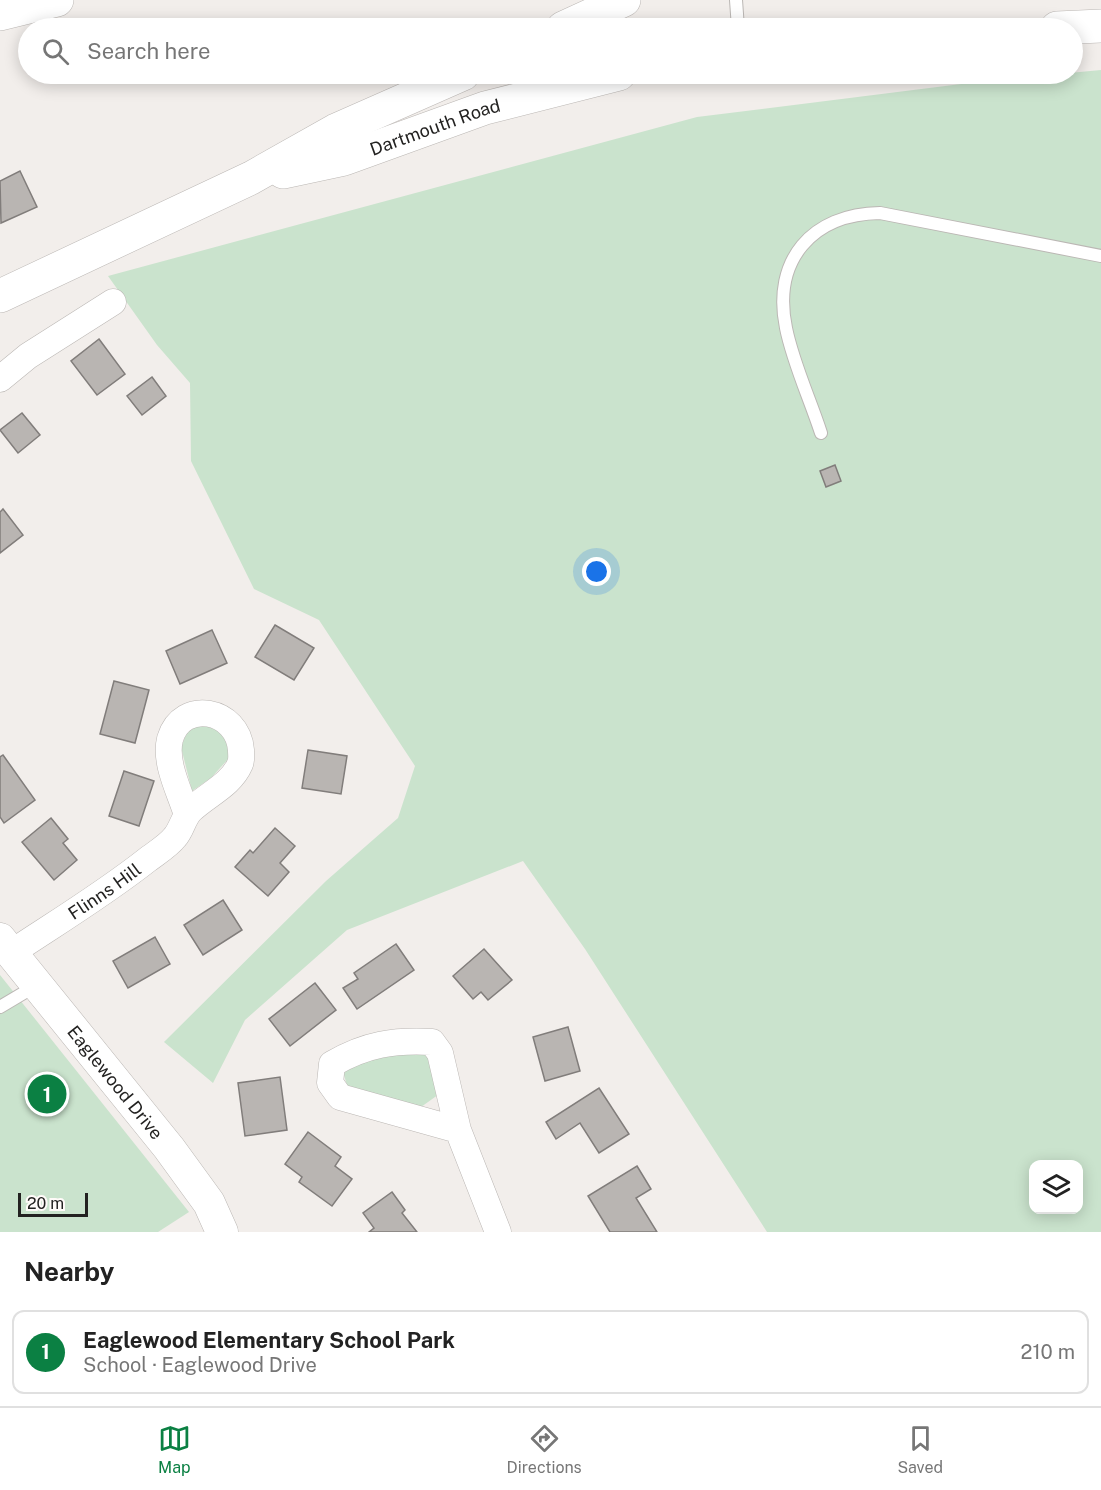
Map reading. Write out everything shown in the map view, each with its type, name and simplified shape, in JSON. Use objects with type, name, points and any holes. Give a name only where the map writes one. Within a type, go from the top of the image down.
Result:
[{"type":"main road","points":[[0,14],[57,0]]},
{"type":"main road","points":[[585,18],[624,0]]},
{"type":"main road","points":[[1083,27],[1101,26]]},
{"type":"main road","name":"Dartmouth Road","points":[[0,296],[251,178],[336,130],[440,84]]},
{"type":"main road","name":"Dartmouth Road","points":[[251,178],[344,159],[485,108],[580,84]]},
{"type":"street","points":[[0,379],[28,356],[113,302]]},
{"type":"street","name":"Flinns Hill","points":[[6,946],[133,871],[176,836],[186,814]]},
{"type":"street","name":"Eaglewood Drive","points":[[6,946],[169,1148],[209,1203],[222,1232]]},
{"type":"street","points":[[458,1130],[340,1096],[330,1083],[332,1064],[354,1051],[398,1040],[432,1042],[440,1053],[458,1130],[498,1232]]},
{"type":"lane","points":[[736,0],[737,18]]},
{"type":"lane","points":[[821,433],[786,328],[784,283],[801,246],[817,230],[855,213],[880,213],[1101,256]]},
{"type":"lane","points":[[0,1007],[37,985]]},
{"type":"green space","points":[[1101,70],[1101,1232],[767,1232],[585,949],[523,861],[347,930],[245,1020],[213,1083],[164,1042],[326,881],[398,818],[415,766],[319,620],[254,589],[191,461],[190,383],[157,345],[108,276],[697,117],[961,84],[1083,84],[1083,72]]},
{"type":"green space","points":[[210,722],[228,740],[229,758],[211,778],[192,791],[181,747],[188,730]]},
{"type":"green space","points":[[0,975],[189,1212],[158,1232],[0,1232]]},
{"type":"green space","points":[[428,1049],[442,1092],[421,1107],[348,1089],[344,1075],[346,1064]]},
{"type":"building","points":[[20,171],[37,207],[1,223],[0,181]]},
{"type":"building","points":[[99,339],[125,374],[97,395],[71,361]]},
{"type":"building","points":[[152,377],[166,396],[142,415],[127,396]]},
{"type":"building","points":[[22,413],[40,435],[18,453],[0,430]]},
{"type":"building","points":[[835,465],[841,481],[826,487],[820,471]]},
{"type":"building","points":[[3,509],[23,535],[0,553],[0,512]]},
{"type":"building","points":[[275,625],[314,648],[294,680],[255,657]]},
{"type":"building","points":[[212,630],[227,663],[180,684],[166,651]]},
{"type":"building","points":[[114,681],[149,690],[135,743],[100,734]]},
{"type":"building","points":[[308,750],[347,756],[341,794],[302,788]]},
{"type":"building","points":[[3,755],[35,800],[4,823],[0,817],[0,757]]},
{"type":"building","points":[[124,771],[154,781],[139,826],[109,816]]},
{"type":"building","points":[[51,818],[68,839],[63,843],[77,860],[54,880],[22,842]]},
{"type":"building","points":[[275,828],[295,846],[280,863],[289,872],[268,896],[235,867],[250,850],[253,853]]},
{"type":"building","points":[[223,900],[242,930],[203,955],[184,925]]},
{"type":"building","points":[[155,937],[170,964],[128,988],[113,961]]},
{"type":"building","points":[[396,944],[414,970],[357,1009],[343,988],[358,979],[354,973]]},
{"type":"building","points":[[484,949],[512,980],[488,1000],[481,992],[473,999],[453,976]]},
{"type":"building","points":[[315,983],[336,1010],[290,1046],[269,1019]]},
{"type":"building","points":[[568,1027],[580,1071],[545,1081],[533,1037]]},
{"type":"building","points":[[280,1077],[287,1130],[245,1136],[238,1083]]},
{"type":"building","points":[[599,1088],[629,1134],[599,1153],[580,1123],[556,1139],[546,1122]]},
{"type":"building","points":[[308,1132],[341,1157],[335,1166],[352,1179],[332,1206],[299,1182],[302,1177],[285,1164]]},
{"type":"building","points":[[637,1166],[651,1189],[636,1198],[657,1232],[610,1232],[588,1196]]},
{"type":"building","points":[[392,1192],[405,1210],[402,1213],[417,1232],[369,1232],[374,1228],[363,1213]]},
{"type":"place","name":"Eaglewood Elementary School Park","points":[[47,1094]]}]
